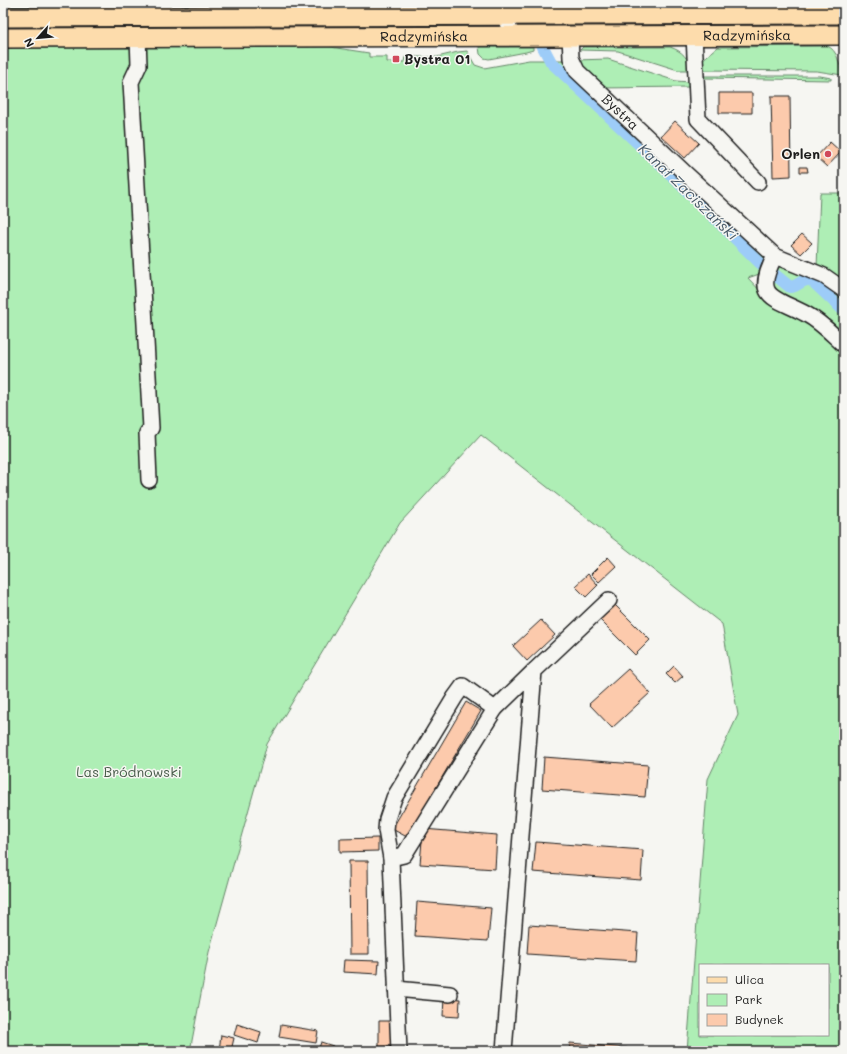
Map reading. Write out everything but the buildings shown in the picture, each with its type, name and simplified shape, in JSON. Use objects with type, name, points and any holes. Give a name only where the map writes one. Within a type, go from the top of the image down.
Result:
[{"type":"main road","name":"Radzymińska","points":[[3,16],[475,15],[506,8],[805,8],[844,14]]},
{"type":"main road","name":"Radzymińska","points":[[3,38],[844,35]]},
{"type":"street","points":[[506,8],[518,23],[512,36]]},
{"type":"street","name":"Bystra","points":[[570,35],[571,58],[577,71],[685,174],[770,266],[824,276],[844,290]]},
{"type":"street","points":[[694,35],[698,119],[758,182]]},
{"type":"street","points":[[138,37],[139,65],[131,82],[151,428],[147,433],[149,480]]},
{"type":"street","points":[[770,266],[766,278],[766,285],[773,297],[817,321],[844,345]]},
{"type":"street","points":[[391,858],[404,855],[495,709],[609,600]]},
{"type":"street","points":[[504,1051],[534,671]]},
{"type":"street","points":[[399,1051],[391,858],[386,830],[387,819],[394,798],[455,696],[463,686],[495,709]]},
{"type":"street","points":[[396,990],[450,994]]},
{"type":"green space","points":[[3,3],[424,3],[424,5],[3,5]]},
{"type":"green space","points":[[460,22],[460,29],[3,30],[3,24]]},
{"type":"green space","points":[[828,23],[828,27],[538,28],[526,24]]},
{"type":"green space","points":[[827,46],[836,54],[842,75],[817,71],[702,70],[702,60],[718,47]]},
{"type":"green space","name":"Las Bródnowski","points":[[330,47],[369,53],[369,57],[387,57],[387,62],[404,62],[405,57],[437,57],[467,51],[475,65],[484,68],[529,60],[565,60],[765,256],[766,259],[762,273],[748,278],[765,296],[772,292],[772,275],[791,289],[810,281],[844,313],[844,1051],[687,1051],[708,779],[738,715],[722,624],[481,435],[400,523],[267,744],[209,952],[190,1051],[3,1051],[3,48]]},
{"type":"green space","points":[[479,47],[533,47],[533,50],[489,59],[484,58],[480,54]]},
{"type":"green space","points":[[583,47],[670,47],[684,56],[688,62],[690,70],[678,70],[618,51],[580,50]]},
{"type":"green space","points":[[608,59],[676,81],[690,82],[690,87],[600,88],[576,60]]},
{"type":"green space","points":[[703,76],[820,76],[831,78],[831,80],[703,78]]},
{"type":"green space","points":[[820,193],[844,193],[844,283],[817,267]]},
{"type":"green space","points":[[782,264],[814,278],[830,287],[844,298],[844,308],[813,279],[805,277],[790,285],[773,272],[775,268]]},
{"type":"waterway","name":"Kanał Zaciszański","points":[[543,47],[551,62],[658,162],[759,262],[790,287],[793,287],[805,280],[811,280],[844,311]]},
{"type":"place","name":"Bystra 01","points":[[396,59]]},
{"type":"place","name":"Orlen","points":[[828,154]]}]
